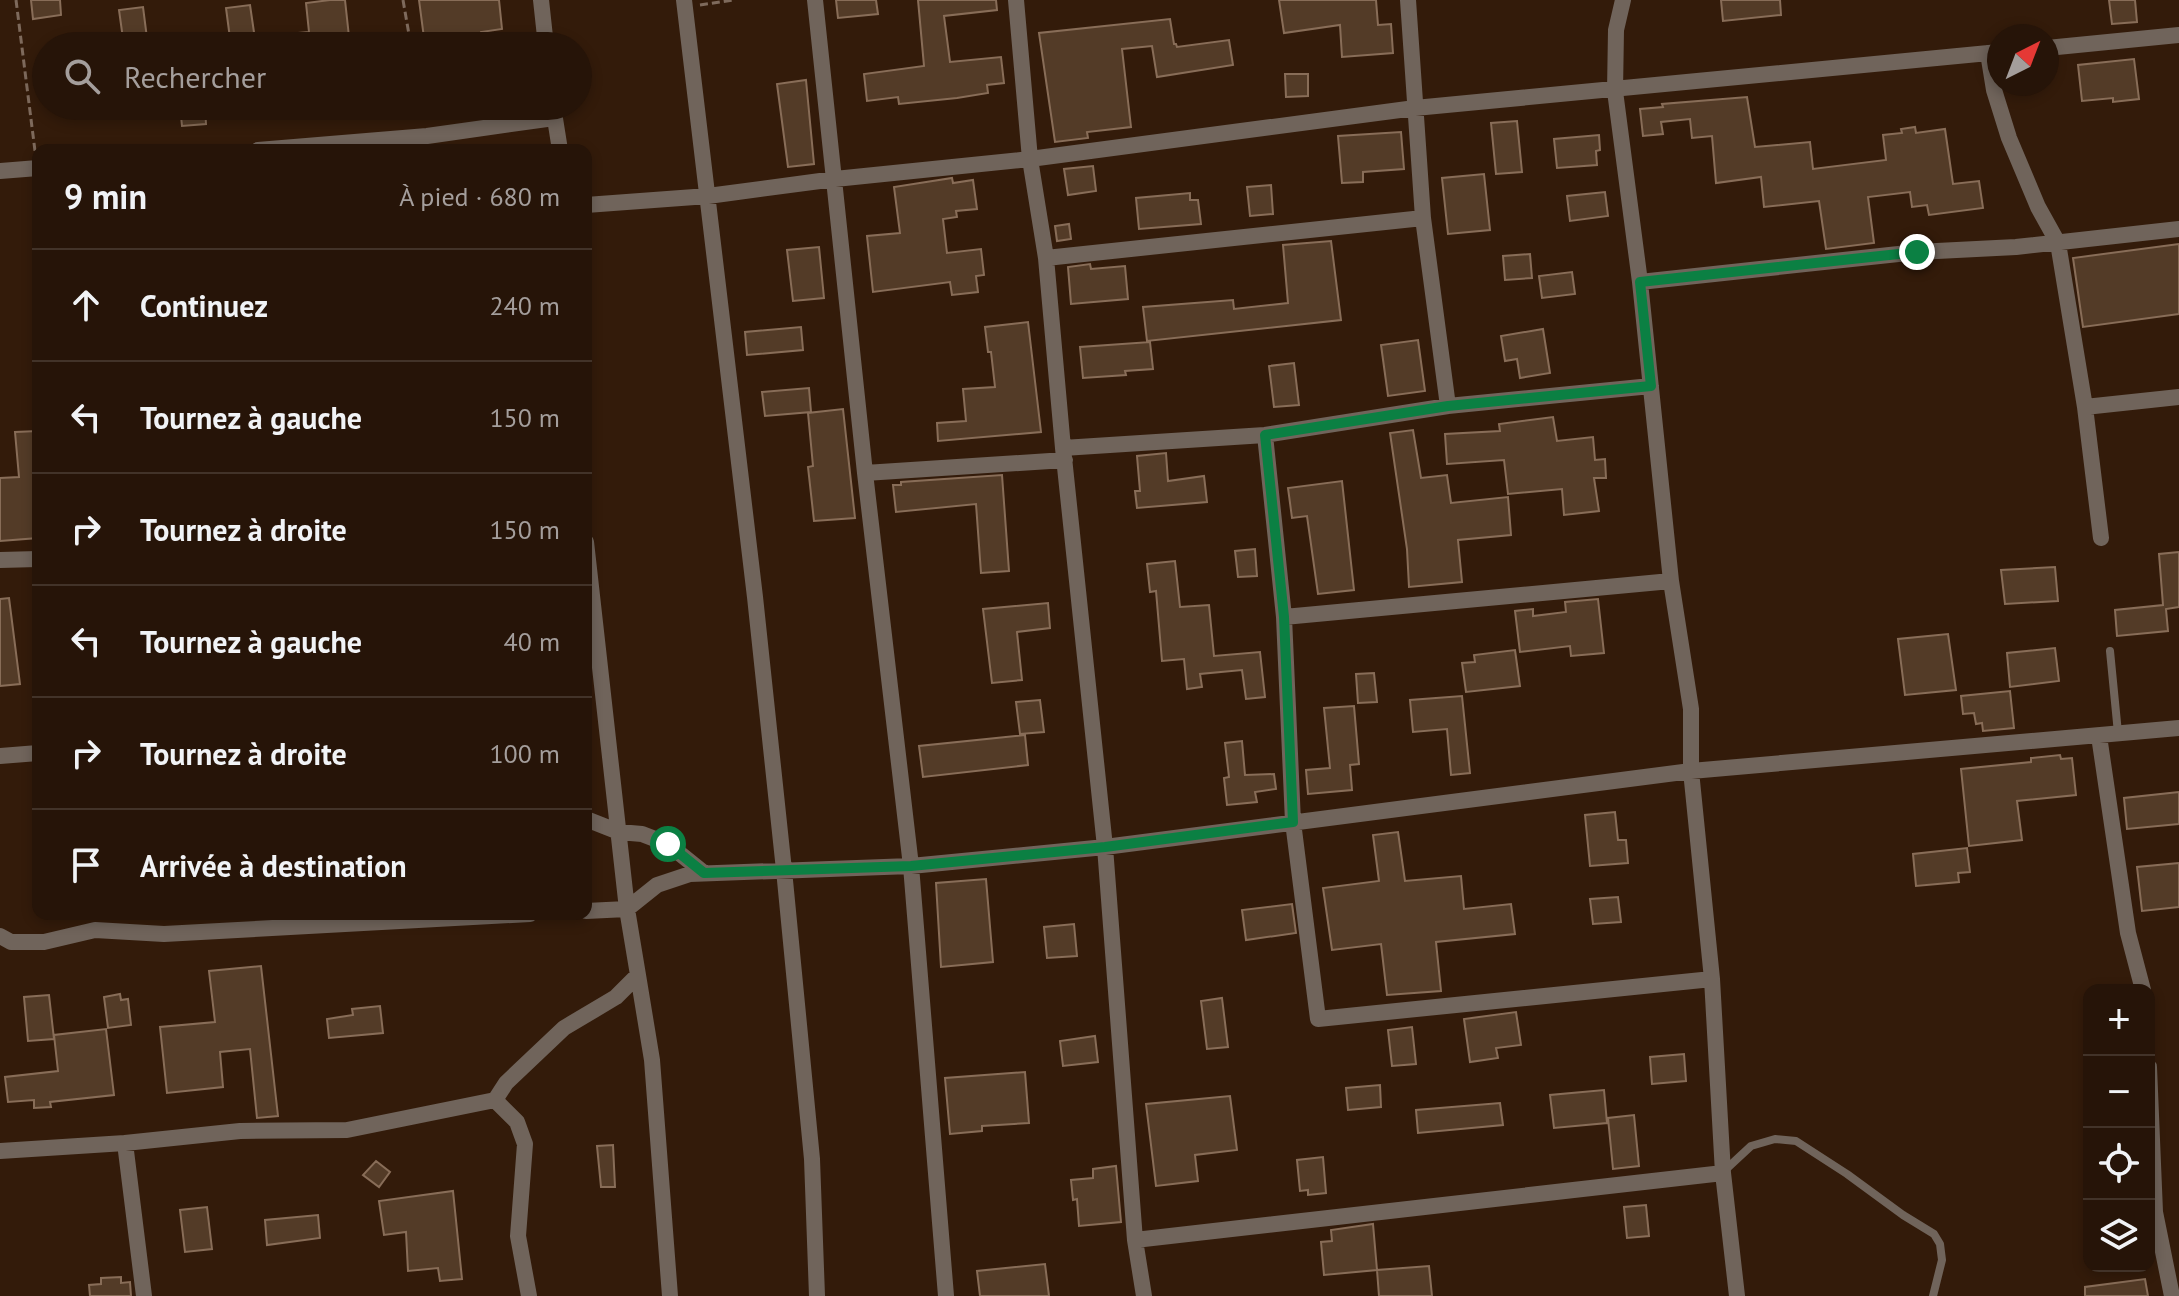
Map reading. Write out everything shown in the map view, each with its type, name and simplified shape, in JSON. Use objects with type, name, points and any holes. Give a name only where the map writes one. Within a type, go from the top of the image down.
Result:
[{"type":"street","points":[[541,0],[544,32]]},
{"type":"street","points":[[815,0],[865,473],[911,866],[946,1296]]},
{"type":"street","points":[[1016,0],[1030,159],[1046,258],[1105,847],[1135,1240],[1144,1296]]},
{"type":"street","points":[[1408,0],[1423,218],[1448,406]]},
{"type":"street","points":[[1623,0],[1616,30],[1615,91],[1640,282],[1671,581],[1691,709],[1691,771],[1712,979],[1723,1173],[1737,1296]]},
{"type":"street","points":[[684,4],[755,597],[784,870],[812,1159],[817,1296]]},
{"type":"street","points":[[2059,47],[2179,35]]},
{"type":"street","points":[[592,205],[708,196],[1030,159],[1415,108],[1987,54]]},
{"type":"street","points":[[1996,96],[2009,138],[2038,207],[2058,243],[2085,407],[2101,538]]},
{"type":"street","points":[[404,144],[428,143],[521,120]]},
{"type":"street","points":[[555,120],[559,144]]},
{"type":"street","points":[[0,171],[32,168]]},
{"type":"street","points":[[1046,258],[1423,218]]},
{"type":"street","points":[[1640,282],[1917,252],[2058,243],[2179,229]]},
{"type":"street","points":[[865,473],[1265,435],[1448,406],[1651,386]]},
{"type":"street","points":[[2085,407],[2179,397]]},
{"type":"street","points":[[1265,435],[1284,617],[1293,822],[1318,1019],[1712,979]]},
{"type":"street","points":[[0,560],[32,559]]},
{"type":"street","points":[[1284,617],[1671,581]]},
{"type":"street","points":[[592,595],[627,909],[652,1060],[670,1296]]},
{"type":"street","points":[[592,911],[627,909],[657,885],[690,874],[911,866],[1105,847],[1691,771],[2179,728]]},
{"type":"street","points":[[2099,736],[2128,933],[2141,984]]},
{"type":"street","points":[[0,756],[32,753]]},
{"type":"street","points":[[592,821],[619,832],[642,834],[668,844],[704,873]]},
{"type":"street","points":[[0,936],[11,942],[44,942],[95,930],[164,934],[420,920]]},
{"type":"street","points":[[0,1151],[125,1143],[240,1131],[347,1130],[495,1100],[506,1083],[564,1028],[616,997],[638,975]]},
{"type":"street","points":[[495,1100],[517,1122],[525,1144],[518,1236],[529,1296]]},
{"type":"street","points":[[2152,1128],[2155,1212],[2172,1296]]},
{"type":"street","points":[[125,1143],[144,1296]]},
{"type":"street","points":[[1135,1240],[1723,1173]]},
{"type":"lane","points":[[2110,651],[2118,734]]},
{"type":"lane","points":[[1723,1173],[1751,1146],[1775,1139],[1796,1141],[1934,1234],[1940,1244],[1942,1260],[1933,1296]]},
{"type":"path","points":[[16,0],[34,144]]},
{"type":"path","points":[[403,0],[409,32]]},
{"type":"path","points":[[684,4],[733,0]]},
{"type":"building","points":[[31,0],[60,0],[61,15],[33,19]]},
{"type":"building","points":[[345,0],[348,32],[309,32],[306,3]]},
{"type":"building","points":[[419,0],[499,0],[502,29],[423,32]]},
{"type":"building","points":[[836,0],[876,0],[878,14],[838,18]]},
{"type":"building","points":[[918,0],[996,0],[997,10],[944,16],[950,62],[1001,57],[1004,83],[987,85],[988,93],[957,98],[899,104],[898,97],[867,101],[864,74],[924,66]]},
{"type":"building","points":[[1279,0],[1376,0],[1378,25],[1391,24],[1393,53],[1342,57],[1340,25],[1284,33]]},
{"type":"building","points":[[1721,0],[1780,0],[1781,15],[1723,21]]},
{"type":"building","points":[[2109,0],[2135,0],[2137,22],[2112,24]]},
{"type":"building","points":[[250,5],[254,32],[229,32],[226,8]]},
{"type":"building","points":[[143,7],[146,32],[122,32],[119,10]]},
{"type":"building","points":[[1170,19],[1177,47],[1229,40],[1233,65],[1157,77],[1152,46],[1122,49],[1131,127],[1087,132],[1088,138],[1055,142],[1039,33]]},
{"type":"building","points":[[2134,59],[2139,99],[2082,101],[2078,65]]},
{"type":"building","points":[[1285,74],[1308,74],[1308,96],[1286,97]]},
{"type":"building","points":[[806,80],[814,164],[788,167],[777,84]]},
{"type":"building","points":[[1747,97],[1755,147],[1810,142],[1813,169],[1886,160],[1883,135],[1902,133],[1901,129],[1915,127],[1916,133],[1945,129],[1953,184],[1979,181],[1983,208],[1929,215],[1927,205],[1912,207],[1910,192],[1868,197],[1874,243],[1826,249],[1819,201],[1764,207],[1761,177],[1716,183],[1712,136],[1692,138],[1690,119],[1661,122],[1663,134],[1643,136],[1640,109],[1663,107],[1662,104]]},
{"type":"building","points":[[181,120],[206,120],[206,124],[182,126]]},
{"type":"building","points":[[1517,121],[1522,172],[1496,174],[1491,123]]},
{"type":"building","points":[[1401,132],[1404,169],[1363,172],[1363,182],[1342,183],[1338,136]]},
{"type":"building","points":[[1599,135],[1597,165],[1557,168],[1554,139]]},
{"type":"building","points":[[1093,166],[1096,191],[1068,195],[1064,169]]},
{"type":"building","points":[[1484,174],[1490,230],[1448,234],[1442,178]]},
{"type":"building","points":[[952,178],[953,183],[973,180],[977,209],[956,211],[957,217],[943,219],[947,253],[981,249],[984,275],[976,276],[978,292],[952,295],[950,282],[873,292],[867,236],[900,233],[894,187]]},
{"type":"building","points":[[1271,185],[1273,214],[1250,216],[1247,187]]},
{"type":"building","points":[[1605,192],[1608,216],[1570,221],[1567,196]]},
{"type":"building","points":[[1190,193],[1190,200],[1198,200],[1201,224],[1139,229],[1136,198]]},
{"type":"building","points":[[1069,224],[1071,239],[1057,241],[1055,226]]},
{"type":"building","points":[[1331,241],[1341,320],[1147,341],[1143,307],[1233,300],[1234,309],[1288,303],[1283,245]]},
{"type":"building","points":[[2179,244],[2179,314],[2083,327],[2073,258]]},
{"type":"building","points":[[819,247],[824,298],[793,301],[787,250]]},
{"type":"building","points":[[1530,254],[1532,278],[1505,280],[1503,256]]},
{"type":"building","points":[[1090,264],[1091,269],[1125,266],[1128,299],[1071,304],[1068,267]]},
{"type":"building","points":[[1572,272],[1575,294],[1542,298],[1539,276]]},
{"type":"building","points":[[1028,322],[1041,432],[938,441],[937,423],[966,421],[963,389],[995,387],[985,327]]},
{"type":"building","points":[[801,327],[803,350],[747,355],[745,332]]},
{"type":"building","points":[[1543,329],[1550,373],[1520,378],[1517,359],[1505,361],[1501,336]]},
{"type":"building","points":[[1418,340],[1425,391],[1388,396],[1381,345]]},
{"type":"building","points":[[1150,342],[1153,369],[1125,371],[1126,375],[1083,378],[1080,347]]},
{"type":"building","points":[[1294,363],[1299,405],[1274,407],[1269,366]]},
{"type":"building","points":[[809,388],[811,412],[765,416],[762,392]]},
{"type":"building","points":[[843,409],[855,518],[814,521],[808,467],[813,466],[808,413]]},
{"type":"building","points":[[1553,417],[1557,441],[1593,437],[1595,460],[1605,459],[1606,478],[1594,478],[1599,511],[1564,515],[1562,489],[1508,494],[1504,460],[1447,464],[1445,434],[1500,431],[1499,424]]},
{"type":"building","points":[[1413,430],[1421,478],[1447,475],[1451,503],[1508,497],[1511,535],[1458,540],[1462,582],[1409,587],[1407,549],[1390,433]]},
{"type":"building","points":[[32,431],[32,538],[0,541],[0,478],[19,477],[15,432]]},
{"type":"building","points":[[1166,453],[1168,481],[1204,476],[1207,502],[1137,508],[1135,491],[1140,491],[1137,456]]},
{"type":"building","points":[[1002,475],[1009,571],[981,573],[976,504],[896,512],[893,485],[901,485],[901,482]]},
{"type":"building","points":[[1342,481],[1354,590],[1318,594],[1307,516],[1292,518],[1288,488]]},
{"type":"building","points":[[1255,549],[1257,576],[1238,577],[1235,551]]},
{"type":"building","points":[[2179,552],[2179,607],[2166,609],[2168,631],[2117,636],[2115,610],[2163,605],[2159,554]]},
{"type":"building","points":[[1175,561],[1180,607],[1209,605],[1214,656],[1260,652],[1265,697],[1246,699],[1242,670],[1200,674],[1202,687],[1187,689],[1184,659],[1162,661],[1156,591],[1150,592],[1147,564]]},
{"type":"building","points":[[2055,567],[2058,601],[2005,604],[2001,570]]},
{"type":"building","points":[[9,598],[20,684],[0,686],[0,599]]},
{"type":"building","points":[[1598,599],[1604,653],[1571,656],[1570,646],[1520,652],[1515,611],[1533,609],[1533,616],[1566,612],[1565,602]]},
{"type":"building","points":[[1048,603],[1050,628],[1017,632],[1022,680],[992,683],[983,609]]},
{"type":"building","points":[[1948,634],[1956,690],[1905,695],[1898,639]]},
{"type":"building","points":[[2055,648],[2059,681],[2010,687],[2007,653]]},
{"type":"building","points":[[1515,650],[1520,686],[1466,692],[1462,663],[1475,662],[1474,655]]},
{"type":"building","points":[[1374,673],[1377,702],[1358,703],[1356,674]]},
{"type":"building","points":[[2010,691],[2014,728],[1983,731],[1982,723],[1976,724],[1974,713],[1963,714],[1961,696]]},
{"type":"building","points":[[1462,696],[1470,773],[1451,775],[1447,729],[1413,732],[1410,700]]},
{"type":"building","points":[[1040,700],[1044,732],[1020,734],[1016,702]]},
{"type":"building","points":[[1354,706],[1359,764],[1350,765],[1352,790],[1308,794],[1306,770],[1330,768],[1324,708]]},
{"type":"building","points":[[1025,735],[1028,765],[923,777],[919,746]]},
{"type":"building","points":[[1242,741],[1245,775],[1274,774],[1276,789],[1255,792],[1257,802],[1227,805],[1224,778],[1229,777],[1225,743]]},
{"type":"building","points":[[2060,755],[2061,759],[2072,758],[2076,795],[2017,801],[2022,840],[1969,846],[1961,769],[2031,762],[2031,758]]},
{"type":"building","points":[[2179,792],[2179,824],[2127,829],[2124,798]]},
{"type":"building","points":[[1615,812],[1618,840],[1626,840],[1628,863],[1590,866],[1585,815]]},
{"type":"building","points":[[1398,832],[1405,881],[1461,876],[1464,909],[1511,904],[1515,934],[1436,942],[1441,991],[1387,995],[1381,944],[1332,950],[1323,888],[1379,881],[1373,835]]},
{"type":"building","points":[[1967,848],[1970,872],[1958,873],[1959,882],[1916,886],[1913,854]]},
{"type":"building","points":[[2179,863],[2179,907],[2142,911],[2137,867]]},
{"type":"building","points":[[986,879],[993,962],[941,967],[936,883]]},
{"type":"building","points":[[1618,897],[1621,922],[1593,924],[1590,899]]},
{"type":"building","points":[[1292,904],[1296,933],[1246,940],[1242,910]]},
{"type":"building","points":[[1074,924],[1077,956],[1047,958],[1044,927]]},
{"type":"building","points":[[261,966],[278,1116],[257,1118],[250,1049],[220,1052],[223,1087],[167,1093],[160,1027],[215,1022],[209,971]]},
{"type":"building","points":[[120,994],[121,1000],[128,999],[131,1025],[108,1028],[104,997]]},
{"type":"building","points":[[49,995],[54,1039],[28,1041],[24,997]]},
{"type":"building","points":[[1222,998],[1228,1047],[1207,1049],[1201,1001]]},
{"type":"building","points":[[380,1006],[383,1033],[329,1038],[327,1019],[353,1015],[352,1009]]},
{"type":"building","points":[[1516,1012],[1521,1045],[1496,1048],[1498,1058],[1470,1062],[1464,1019]]},
{"type":"building","points":[[1412,1027],[1416,1064],[1392,1066],[1388,1030]]},
{"type":"building","points":[[106,1029],[114,1095],[50,1102],[51,1107],[34,1108],[34,1100],[8,1102],[5,1077],[58,1071],[54,1035]]},
{"type":"building","points":[[1095,1036],[1098,1062],[1063,1066],[1060,1041]]},
{"type":"building","points":[[1684,1054],[1686,1081],[1652,1084],[1650,1057]]},
{"type":"building","points":[[1025,1072],[1029,1123],[982,1126],[982,1131],[950,1134],[945,1078]]},
{"type":"building","points":[[1380,1085],[1381,1107],[1348,1110],[1346,1088]]},
{"type":"building","points":[[1604,1090],[1607,1123],[1554,1128],[1550,1095]]},
{"type":"building","points":[[1230,1096],[1237,1150],[1195,1155],[1198,1181],[1156,1186],[1146,1104]]},
{"type":"building","points":[[1500,1103],[1503,1125],[1418,1133],[1416,1110]]},
{"type":"building","points":[[1634,1115],[1639,1166],[1613,1169],[1608,1118]]},
{"type":"building","points":[[613,1145],[615,1187],[601,1187],[597,1146]]},
{"type":"building","points":[[1323,1157],[1326,1193],[1308,1195],[1308,1190],[1300,1191],[1297,1160]]},
{"type":"building","points":[[376,1161],[390,1172],[379,1187],[363,1175]]},
{"type":"building","points":[[1116,1166],[1121,1222],[1079,1226],[1077,1199],[1073,1200],[1071,1180],[1093,1178],[1093,1169]]},
{"type":"building","points":[[453,1191],[462,1279],[440,1281],[438,1268],[408,1271],[406,1232],[384,1235],[379,1201]]},
{"type":"building","points":[[1646,1205],[1649,1236],[1627,1238],[1624,1207]]},
{"type":"building","points":[[207,1207],[212,1249],[185,1252],[180,1210]]},
{"type":"building","points":[[318,1215],[320,1238],[267,1245],[265,1220]]},
{"type":"building","points":[[1373,1224],[1377,1270],[1324,1275],[1321,1242],[1332,1241],[1331,1230]]},
{"type":"building","points":[[1045,1264],[1049,1296],[980,1296],[977,1271]]},
{"type":"building","points":[[1429,1266],[1432,1296],[1379,1296],[1377,1270]]},
{"type":"building","points":[[121,1277],[121,1283],[130,1282],[131,1296],[90,1296],[89,1285],[101,1284],[101,1278]]},
{"type":"building","points":[[2145,1279],[2148,1296],[2085,1296],[2085,1287]]},
{"type":"route","points":[[668,844],[704,873],[911,866],[1105,847],[1293,822],[1284,617],[1265,435],[1448,406],[1651,386],[1640,282],[1917,252]]}]
